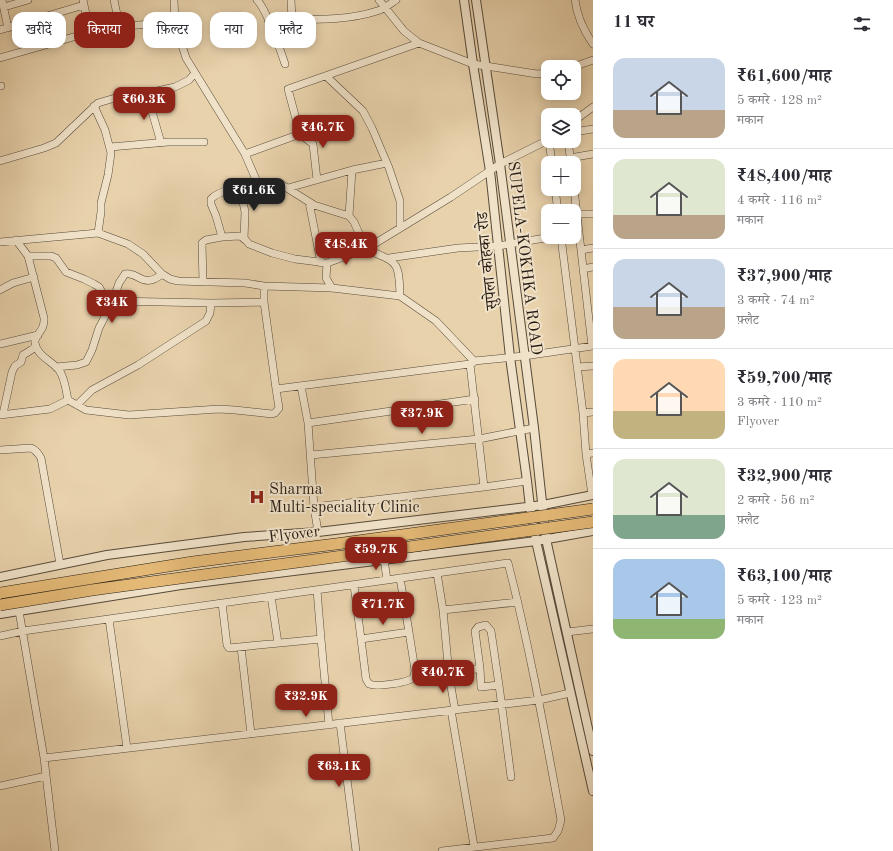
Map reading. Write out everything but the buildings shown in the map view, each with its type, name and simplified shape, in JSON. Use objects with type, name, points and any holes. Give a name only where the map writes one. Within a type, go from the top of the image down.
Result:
[{"type":"highway","name":"Flyover","points":[[0,593],[193,562],[593,509]]},
{"type":"highway","name":"Flyover","points":[[0,605],[115,587],[593,522]]},
{"type":"street","points":[[8,28],[3,3],[28,0]]},
{"type":"street","points":[[114,0],[117,12]]},
{"type":"street","points":[[174,0],[174,12]]},
{"type":"street","points":[[257,0],[265,14]]},
{"type":"street","points":[[291,0],[292,12]]},
{"type":"street","points":[[379,0],[404,31],[419,44],[473,64],[541,74]]},
{"type":"street","points":[[316,19],[342,18],[363,15],[379,10],[396,0]]},
{"type":"street","name":"सुपेला कोहका रोड","points":[[464,0],[490,171],[510,357],[530,507],[536,541],[593,791]]},
{"type":"street","name":"SUPELA-KOKHKA ROAD","points":[[476,0],[500,164],[534,428],[546,539],[591,734],[593,750]]},
{"type":"street","points":[[575,0],[576,9],[585,32],[593,44]]},
{"type":"street","points":[[59,12],[83,3]]},
{"type":"street","points":[[0,30],[12,27]]},
{"type":"street","points":[[317,180],[313,144],[300,134],[288,89],[419,44]]},
{"type":"street","points":[[0,58],[35,48]]},
{"type":"street","points":[[183,48],[186,58],[245,154],[258,184]]},
{"type":"street","points":[[279,48],[285,64]]},
{"type":"street","points":[[581,64],[593,60]]},
{"type":"street","points":[[0,161],[56,143],[66,135],[94,106],[105,100],[147,94],[175,87],[189,80],[195,73]]},
{"type":"street","points":[[326,76],[363,111],[372,128],[387,162],[400,201],[400,228]]},
{"type":"street","points":[[147,94],[160,143]]},
{"type":"street","points":[[94,106],[105,130],[110,147],[111,161],[101,203],[98,232]]},
{"type":"street","points":[[583,114],[593,107]]},
{"type":"street","points":[[583,114],[593,112]]},
{"type":"street","points":[[581,131],[593,129]]},
{"type":"street","points":[[245,154],[300,134]]},
{"type":"street","points":[[110,147],[160,143],[204,142]]},
{"type":"street","points":[[203,282],[202,243],[206,240],[240,236],[249,244],[272,253],[294,259],[324,263],[366,249],[500,164],[541,145]]},
{"type":"street","points":[[581,157],[593,154]]},
{"type":"street","points":[[288,188],[387,162]]},
{"type":"street","points":[[349,216],[352,170]]},
{"type":"street","points":[[222,237],[211,204],[211,198],[216,194],[240,187],[279,183],[314,205],[349,216],[354,222],[366,249],[389,258],[395,264],[400,274],[400,296]]},
{"type":"street","points":[[240,187],[244,212],[244,240]]},
{"type":"street","points":[[309,202],[324,263],[326,278],[332,288]]},
{"type":"street","points":[[581,214],[593,214]]},
{"type":"street","points":[[0,242],[98,232],[128,244],[143,254],[162,274],[170,279],[203,282],[245,283],[264,286],[332,288],[400,296],[436,321],[472,363],[484,487]]},
{"type":"street","points":[[389,258],[458,248],[498,246],[541,238]]},
{"type":"street","points":[[16,240],[28,256],[45,323],[35,340],[36,347],[63,376],[68,400],[86,410],[129,415],[219,409],[272,414],[276,413],[279,408],[264,302],[264,286]]},
{"type":"street","points":[[0,577],[107,555],[244,537],[318,532],[542,506],[592,495],[590,454],[583,413],[562,244]]},
{"type":"street","points":[[276,389],[592,346],[589,294],[579,244]]},
{"type":"street","points":[[581,250],[593,248]]},
{"type":"street","points":[[28,256],[51,256],[56,258],[66,272],[99,287],[105,298],[113,301],[211,304],[264,302]]},
{"type":"street","points":[[583,269],[593,267]]},
{"type":"street","points":[[56,367],[77,366],[86,362],[92,350],[99,328],[113,301],[119,283],[125,274],[129,274],[141,280],[152,281],[162,274]]},
{"type":"street","points":[[0,290],[13,283],[34,277]]},
{"type":"street","points":[[77,405],[92,390],[138,365],[206,321],[210,313],[211,304]]},
{"type":"street","points":[[0,344],[38,335]]},
{"type":"street","points":[[36,347],[23,355],[21,362],[15,366],[12,372],[2,415],[50,409],[68,400]]},
{"type":"street","points":[[577,367],[593,366]]},
{"type":"street","points":[[301,386],[308,423],[314,507],[318,532]]},
{"type":"street","points":[[308,423],[475,400]]},
{"type":"street","points":[[583,413],[593,412]]},
{"type":"street","points":[[311,455],[479,439],[534,428]]},
{"type":"street","points":[[0,450],[31,448],[39,454],[41,458],[60,564]]},
{"type":"street","points":[[314,507],[527,481]]},
{"type":"street","points":[[0,614],[181,584],[536,541],[593,530]]},
{"type":"street","points":[[384,559],[387,580]]},
{"type":"street","points":[[0,636],[23,631],[508,563],[539,700],[561,820],[558,832],[553,838],[474,846],[442,851]]},
{"type":"street","points":[[437,573],[443,610],[453,710],[474,846]]},
{"type":"street","points":[[354,584],[367,682],[372,685],[389,684],[408,681],[414,677],[415,670],[400,578]]},
{"type":"street","points":[[317,590],[329,725]]},
{"type":"street","points":[[271,596],[278,643]]},
{"type":"street","points":[[443,610],[518,602]]},
{"type":"street","points":[[222,603],[227,645],[230,648],[321,639]]},
{"type":"street","points":[[19,611],[44,758],[55,851]]},
{"type":"street","points":[[109,619],[127,748]]},
{"type":"street","points":[[499,685],[481,687],[475,631],[478,627],[486,625],[491,631],[499,685],[511,777]]},
{"type":"street","points":[[567,632],[593,629]]},
{"type":"street","points":[[361,639],[409,632]]},
{"type":"street","points":[[240,647],[251,734]]},
{"type":"street","points":[[449,675],[480,668]]},
{"type":"street","points":[[44,758],[539,700],[570,693]]},
{"type":"street","points":[[340,723],[356,851]]},
{"type":"street","points":[[580,735],[591,734]]},
{"type":"street","points":[[0,786],[46,776]]},
{"type":"place","name":"Sharma Multi-speciality Clinic","points":[[257,497]]}]
